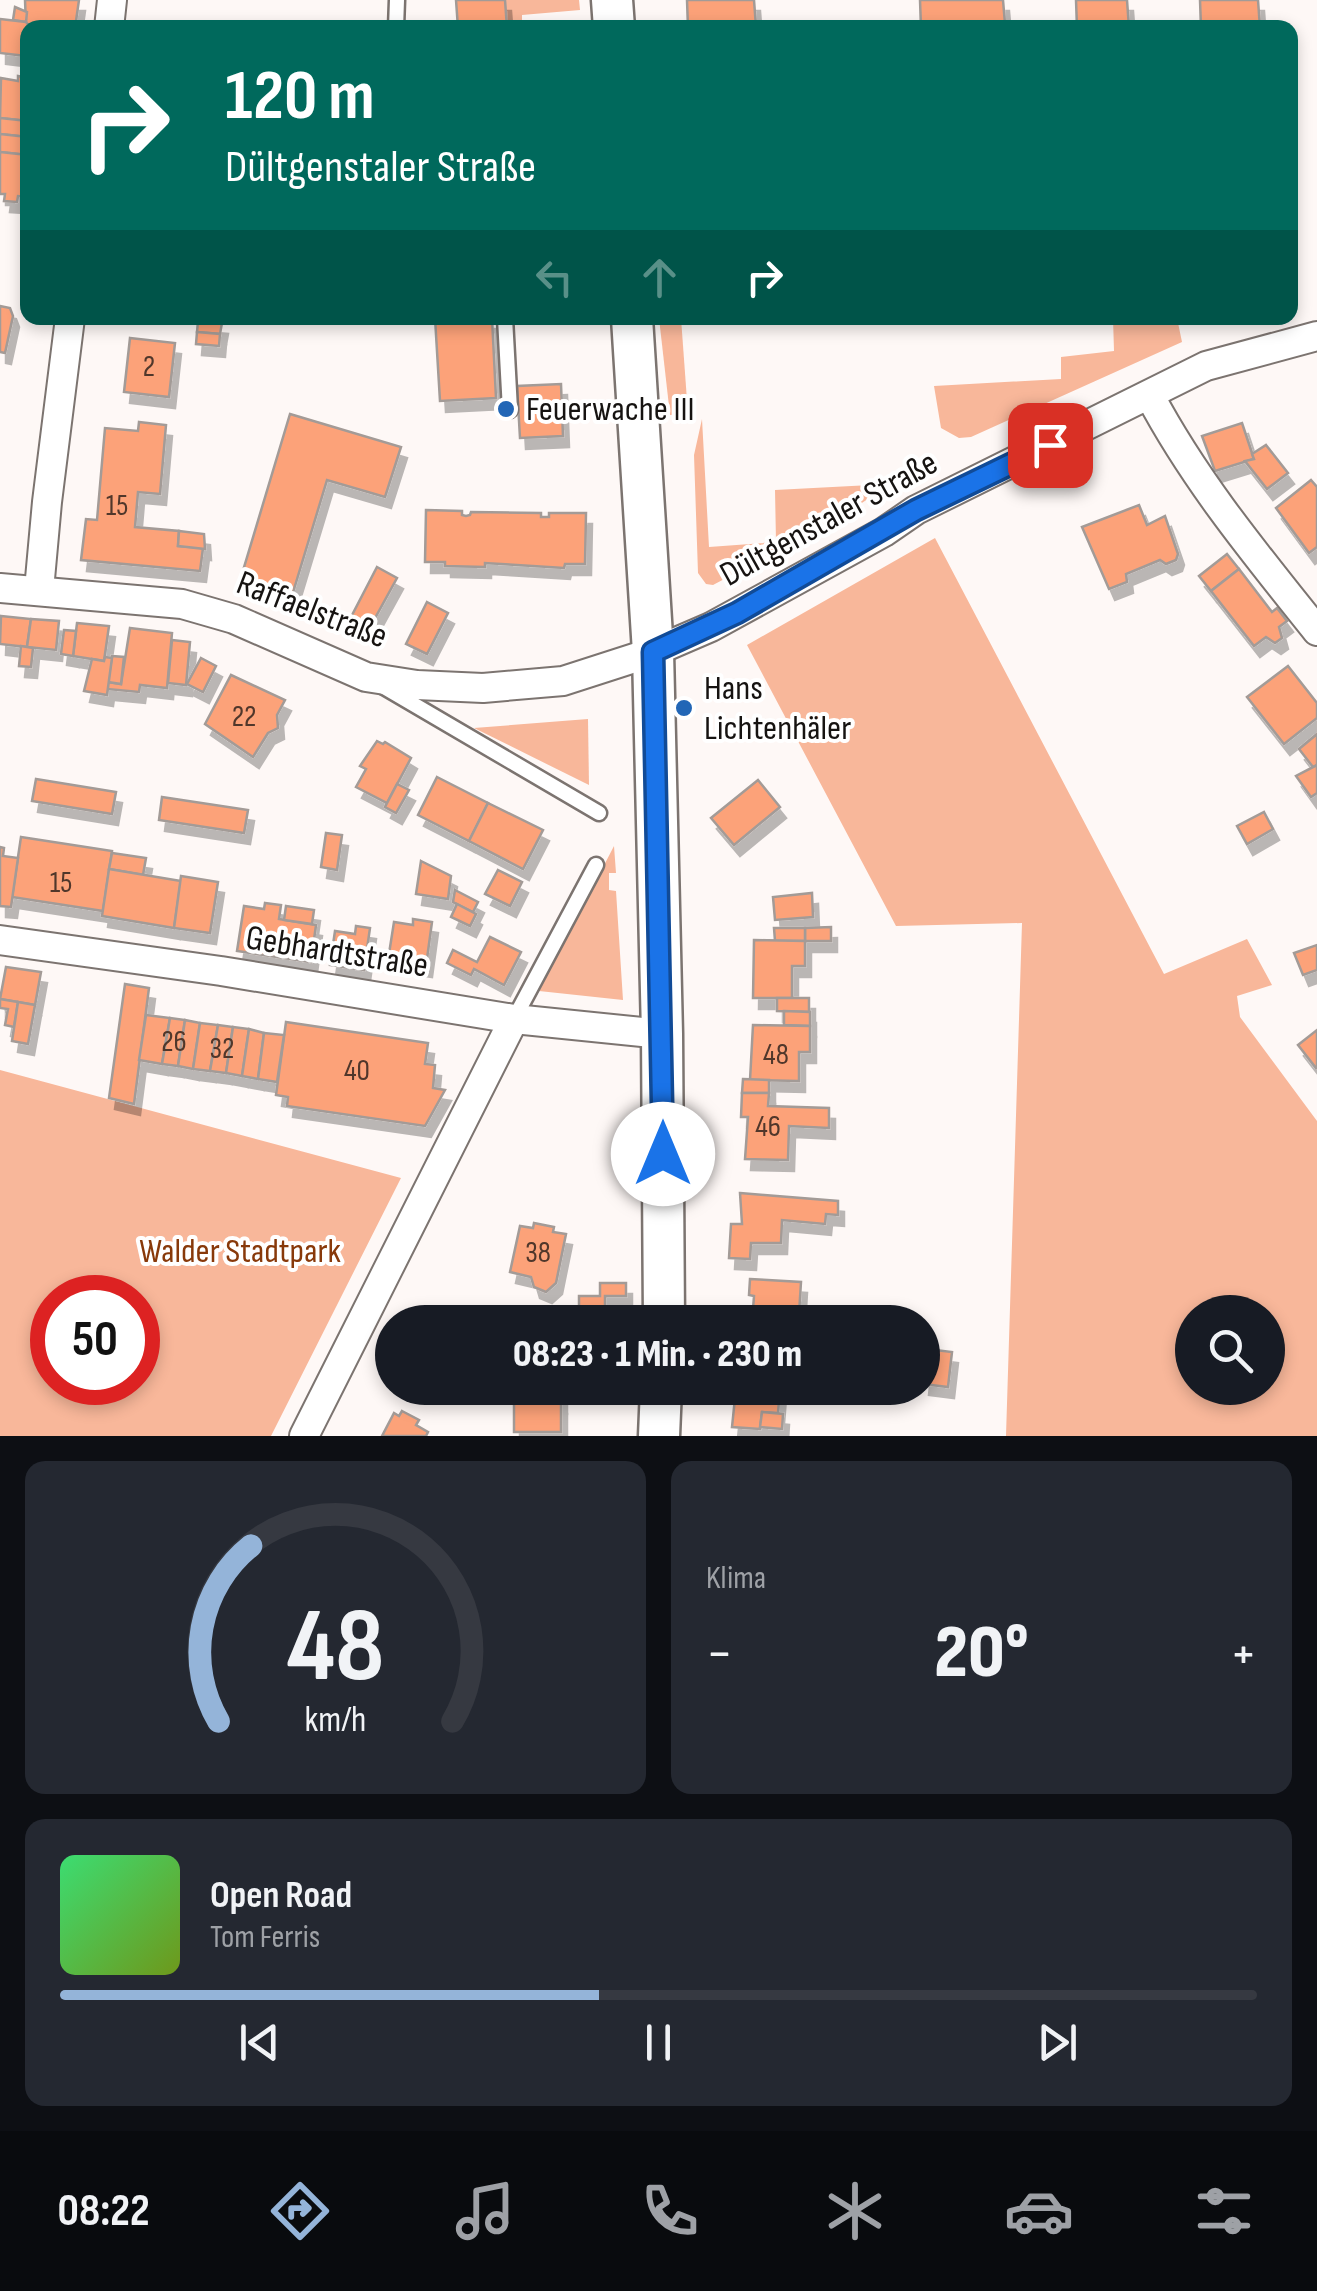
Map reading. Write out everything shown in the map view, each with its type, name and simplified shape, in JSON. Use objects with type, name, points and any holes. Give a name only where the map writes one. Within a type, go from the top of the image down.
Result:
[{"type":"main road","points":[[632,325],[653,652],[664,1305]]},
{"type":"main road","points":[[658,1436],[660,1405]]},
{"type":"street","points":[[40,590],[46,502],[69,325]]},
{"type":"street","name":"Dültgenstaler Straße","points":[[653,652],[737,613],[916,510],[1206,366],[1317,336]]},
{"type":"street","points":[[1150,396],[1236,530],[1317,632]]},
{"type":"street","name":"Raffaelstraße","points":[[0,588],[182,604],[292,642],[366,677],[417,684],[483,688],[562,682],[653,652]]},
{"type":"street","name":"Gebhardtstraße","points":[[0,940],[220,970],[514,1019],[662,1034]]},
{"type":"street","points":[[304,1436],[514,1019]]},
{"type":"lane","points":[[505,325],[510,410]]},
{"type":"lane","points":[[366,677],[599,812]]},
{"type":"lane","points":[[514,1019],[596,865]]},
{"type":"green space","points":[[505,0],[579,0],[580,10],[506,20]]},
{"type":"green space","points":[[660,325],[682,325],[688,414],[670,415]]},
{"type":"green space","points":[[1113,325],[1178,325],[1182,342],[971,437],[959,438],[941,428],[934,386],[1061,379],[1061,357],[1114,351]]},
{"type":"green space","points":[[702,419],[709,547],[776,542],[775,490],[890,484],[841,517],[713,585],[706,584],[698,573],[694,455]]},
{"type":"green space","points":[[935,538],[1164,974],[1247,939],[1272,985],[1237,996],[1240,1017],[1317,1121],[1317,1436],[1006,1436],[1022,923],[896,926],[747,645]]},
{"type":"green space","points":[[588,719],[589,785],[474,728]]},
{"type":"green space","points":[[614,846],[616,873],[609,873],[609,890],[616,891],[623,1000],[539,991]]},
{"type":"green space","name":"Walder Stadtpark","points":[[0,1070],[401,1178],[271,1436],[0,1436]]},
{"type":"building","points":[[25,0],[79,0],[76,20],[26,20]]},
{"type":"building","points":[[456,0],[505,0],[506,20],[457,20]]},
{"type":"building","points":[[687,0],[754,0],[755,20],[688,20]]},
{"type":"building","points":[[920,0],[1003,0],[1005,20],[921,20]]},
{"type":"building","points":[[1076,0],[1127,0],[1128,20],[1077,20]]},
{"type":"building","points":[[1200,0],[1258,0],[1259,20],[1201,20]]},
{"type":"building","points":[[15,7],[27,12],[26,20],[13,20]]},
{"type":"building","points":[[0,19],[20,21],[20,55],[0,53]]},
{"type":"building","points":[[20,76],[20,120],[0,118],[1,78],[18,81]]},
{"type":"building","points":[[0,118],[20,120],[20,136],[0,134]]},
{"type":"building","points":[[0,134],[20,136],[20,154],[0,152]]},
{"type":"building","points":[[0,152],[20,154],[20,196],[17,202],[4,201],[5,194],[0,194]]},
{"type":"building","points":[[0,306],[10,308],[13,316],[5,353],[0,352]]},
{"type":"building","points":[[198,325],[222,325],[220,334],[197,332]]},
{"type":"building","points":[[435,325],[492,325],[496,398],[440,401]]},
{"type":"building","points":[[197,332],[220,334],[219,346],[196,344]]},
{"type":"building","points":[[130,338],[175,343],[169,397],[124,392]]},
{"type":"building","points":[[561,384],[563,436],[520,438],[517,386]]},
{"type":"building","points":[[290,414],[401,447],[385,497],[327,480],[291,599],[239,584]]},
{"type":"building","points":[[139,422],[166,425],[160,494],[138,492],[135,527],[179,531],[178,546],[203,548],[200,571],[81,560],[86,519],[97,520],[105,428],[138,431]]},
{"type":"building","points":[[1242,423],[1254,459],[1215,471],[1202,436]]},
{"type":"building","points":[[1266,445],[1288,473],[1267,489],[1245,461],[1254,459],[1252,454]]},
{"type":"building","points":[[1311,480],[1317,487],[1317,547],[1309,553],[1276,508]]},
{"type":"building","points":[[1139,505],[1147,525],[1165,516],[1178,554],[1176,560],[1166,564],[1160,560],[1126,574],[1127,582],[1109,589],[1082,527]]},
{"type":"building","points":[[426,510],[462,511],[466,516],[471,512],[541,513],[541,517],[549,517],[549,513],[586,513],[585,564],[565,564],[564,568],[485,563],[485,567],[445,566],[445,562],[425,562]]},
{"type":"building","points":[[179,531],[204,534],[205,549],[178,546]]},
{"type":"building","points":[[1227,554],[1239,569],[1211,591],[1199,576]]},
{"type":"building","points":[[377,567],[397,578],[369,629],[350,619]]},
{"type":"building","points":[[1239,569],[1272,612],[1277,608],[1287,621],[1279,627],[1282,638],[1275,643],[1266,637],[1254,646],[1211,591]]},
{"type":"building","points":[[427,602],[448,613],[427,654],[406,644]]},
{"type":"building","points":[[1,616],[31,619],[27,647],[0,644]]},
{"type":"building","points":[[31,619],[59,621],[56,650],[27,647]]},
{"type":"building","points":[[77,623],[109,626],[104,661],[73,656]]},
{"type":"building","points":[[130,628],[172,633],[167,688],[140,685],[139,692],[107,689],[108,682],[121,684]]},
{"type":"building","points":[[64,630],[76,631],[73,656],[61,654]]},
{"type":"building","points":[[172,640],[190,642],[186,685],[168,683]]},
{"type":"building","points":[[21,646],[33,648],[31,667],[19,666]]},
{"type":"building","points":[[112,656],[124,657],[121,684],[108,682]]},
{"type":"building","points":[[105,657],[112,658],[107,695],[84,691],[92,659],[104,661]]},
{"type":"building","points":[[201,658],[216,666],[203,692],[187,684]]},
{"type":"building","points":[[1288,666],[1317,703],[1317,718],[1284,744],[1247,697]]},
{"type":"building","points":[[231,675],[285,700],[277,715],[278,728],[268,733],[253,757],[205,724]]},
{"type":"building","points":[[1317,734],[1317,765],[1313,767],[1299,749]]},
{"type":"building","points":[[377,741],[411,758],[387,803],[356,787],[366,769],[360,766]]},
{"type":"building","points":[[1317,765],[1317,793],[1311,797],[1296,776]]},
{"type":"building","points":[[437,777],[488,803],[469,841],[418,815]]},
{"type":"building","points":[[36,779],[116,792],[112,814],[32,801]]},
{"type":"building","points":[[758,780],[780,807],[734,845],[711,818]]},
{"type":"building","points":[[397,784],[409,790],[396,813],[385,807]]},
{"type":"building","points":[[162,797],[248,810],[244,833],[159,820]]},
{"type":"building","points":[[488,803],[543,830],[523,869],[469,841]]},
{"type":"building","points":[[1264,812],[1273,829],[1247,844],[1237,826]]},
{"type":"building","points":[[326,833],[342,835],[337,870],[321,867]]},
{"type":"building","points":[[21,837],[112,851],[103,911],[12,897]]},
{"type":"building","points":[[0,847],[4,848],[3,856],[18,858],[11,907],[0,906]]},
{"type":"building","points":[[112,853],[146,858],[143,875],[109,869]]},
{"type":"building","points":[[421,861],[451,876],[448,899],[416,894]]},
{"type":"building","points":[[109,869],[181,881],[174,928],[102,916]]},
{"type":"building","points":[[498,870],[522,882],[510,906],[485,894]]},
{"type":"building","points":[[181,876],[218,882],[210,933],[174,928]]},
{"type":"building","points":[[455,890],[478,902],[473,912],[453,902]]},
{"type":"building","points":[[812,893],[813,917],[775,920],[773,897]]},
{"type":"building","points":[[265,903],[281,905],[279,919],[316,925],[311,962],[237,951],[244,906],[264,909]]},
{"type":"building","points":[[457,904],[476,914],[470,926],[451,917]]},
{"type":"building","points":[[286,906],[314,910],[312,924],[284,920]]},
{"type":"building","points":[[413,919],[432,922],[426,966],[388,960],[394,922],[413,925]]},
{"type":"building","points":[[356,926],[370,928],[364,970],[330,965],[335,931],[355,934]]},
{"type":"building","points":[[831,927],[831,941],[805,941],[805,928]]},
{"type":"building","points":[[774,928],[805,928],[805,941],[775,941]]},
{"type":"building","points":[[490,937],[521,952],[504,985],[474,969],[471,975],[447,963],[453,950],[477,962]]},
{"type":"building","points":[[754,940],[805,941],[805,966],[792,966],[792,998],[753,998]]},
{"type":"building","points":[[1317,945],[1317,970],[1303,975],[1294,953]]},
{"type":"building","points":[[6,967],[41,972],[35,1005],[0,999]]},
{"type":"building","points":[[125,984],[149,988],[134,1104],[109,1098]]},
{"type":"building","points":[[777,998],[809,998],[809,1012],[777,1011]]},
{"type":"building","points":[[0,999],[18,1002],[14,1027],[5,1025],[8,1009],[0,1008]]},
{"type":"building","points":[[18,1002],[35,1005],[28,1044],[12,1041]]},
{"type":"building","points":[[784,1011],[810,1012],[810,1026],[784,1025]]},
{"type":"building","points":[[146,1015],[170,1018],[162,1064],[139,1060]]},
{"type":"building","points":[[170,1018],[185,1020],[178,1066],[162,1064]]},
{"type":"building","points":[[185,1020],[200,1023],[193,1069],[178,1066]]},
{"type":"building","points":[[286,1022],[428,1043],[425,1064],[435,1065],[433,1088],[445,1090],[425,1126],[287,1106],[288,1097],[276,1095]]},
{"type":"building","points":[[200,1023],[218,1025],[210,1071],[193,1069]]},
{"type":"building","points":[[218,1025],[233,1027],[226,1073],[210,1071]]},
{"type":"building","points":[[753,1025],[810,1026],[810,1052],[799,1052],[799,1081],[750,1080]]},
{"type":"building","points":[[233,1027],[249,1029],[242,1076],[226,1073]]},
{"type":"building","points":[[249,1029],[264,1033],[258,1079],[242,1076]]},
{"type":"building","points":[[1317,1030],[1317,1067],[1316,1068],[1298,1045]]},
{"type":"building","points":[[264,1033],[284,1035],[277,1082],[258,1079]]},
{"type":"building","points":[[743,1079],[769,1080],[769,1093],[742,1093]]},
{"type":"building","points":[[742,1093],[769,1093],[768,1106],[829,1108],[829,1128],[789,1126],[788,1160],[745,1159],[748,1117],[741,1117]]},
{"type":"building","points":[[740,1193],[838,1201],[838,1215],[826,1214],[825,1224],[782,1220],[781,1243],[751,1243],[750,1259],[729,1258],[731,1224],[742,1224]]},
{"type":"building","points":[[534,1223],[566,1234],[556,1283],[546,1292],[534,1287],[531,1277],[510,1272],[520,1226],[533,1228]]},
{"type":"building","points":[[750,1279],[801,1282],[800,1305],[753,1305],[754,1296],[749,1295]]},
{"type":"building","points":[[600,1283],[626,1283],[626,1296],[605,1296],[605,1305],[579,1305],[579,1296],[600,1296]]},
{"type":"building","points":[[940,1351],[952,1352],[948,1387],[940,1386]]},
{"type":"building","points":[[514,1405],[561,1405],[561,1432],[514,1432]]},
{"type":"building","points":[[734,1405],[779,1405],[778,1413],[762,1412],[760,1429],[732,1427]]},
{"type":"building","points":[[402,1411],[419,1420],[416,1425],[428,1432],[426,1436],[382,1436],[394,1413],[399,1416]]},
{"type":"building","points":[[762,1412],[783,1414],[782,1429],[760,1427]]},
{"type":"place","name":"Feuerwache III","points":[[506,409]]},
{"type":"place","name":"Hans Lichtenhäler","points":[[684,708]]},
{"type":"route","points":[[663,1154],[653,652],[737,613],[884,532],[916,510],[1050,445]]}]
